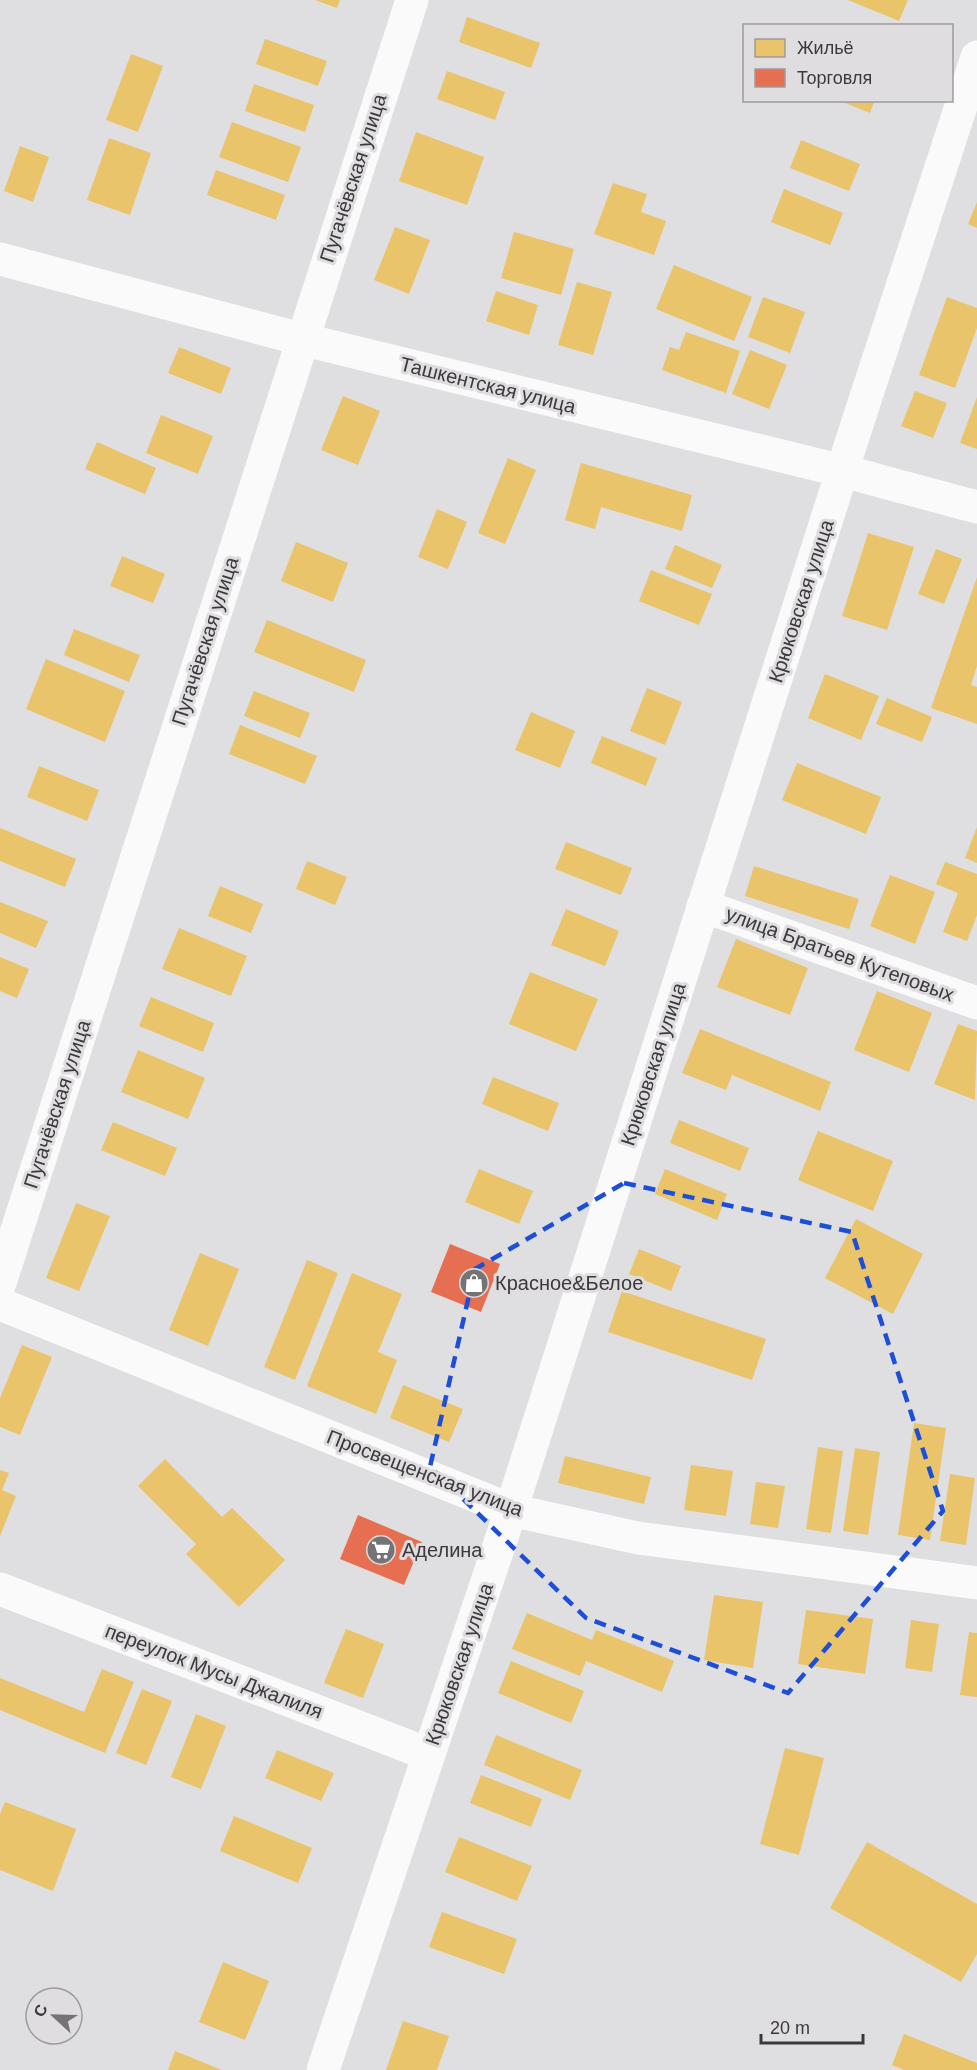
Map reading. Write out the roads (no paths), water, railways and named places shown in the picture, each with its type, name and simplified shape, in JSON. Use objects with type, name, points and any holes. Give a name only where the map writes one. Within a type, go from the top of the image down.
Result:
[{"type":"street","name":"Пугачёвская улица","points":[[0,1283],[301,339],[412,0]]},
{"type":"street","name":"Крюковская улица","points":[[323,2070],[511,1510],[977,57]]},
{"type":"street","name":"Ташкентская улица","points":[[0,259],[301,339],[843,471],[977,507]]},
{"type":"street","name":"улица Братьев Кутеповых","points":[[703,906],[977,1003]]},
{"type":"street","name":"Просвещенская улица","points":[[0,1304],[511,1510],[638,1538],[977,1583]]},
{"type":"street","name":"переулок Мусы Джалиля","points":[[0,1589],[428,1754]]},
{"type":"place","name":"Красное&Белое","points":[[474,1283]]},
{"type":"place","name":"Аделина","points":[[381,1550]]}]
